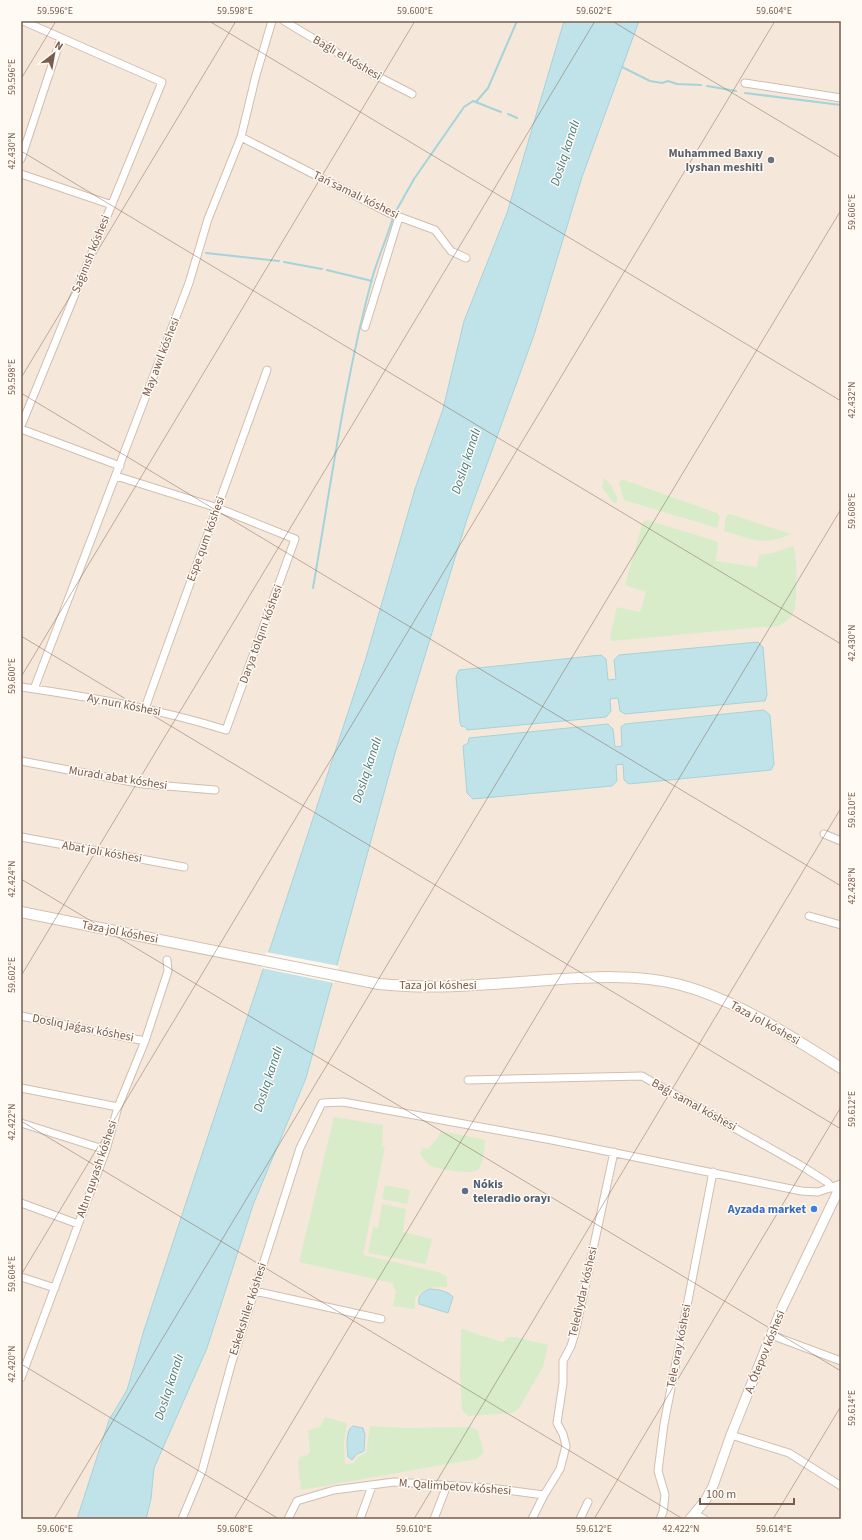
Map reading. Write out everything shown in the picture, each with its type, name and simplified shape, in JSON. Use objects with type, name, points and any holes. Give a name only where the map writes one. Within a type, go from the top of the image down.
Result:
[{"type":"main road","name":"Taza jol kóshesi","points":[[21,912],[257,958],[379,984],[434,988],[621,976],[676,984],[717,998],[737,1007],[841,1068]]},
{"type":"street","points":[[21,159],[61,38],[23,21]]},
{"type":"street","name":"May awıl kóshesi","points":[[34,689],[189,283],[208,219],[241,137],[256,75],[272,21]]},
{"type":"street","name":"Baǵlı el kóshesi","points":[[284,21],[373,74],[412,94]]},
{"type":"street","name":"Saǵınısh kóshesi","points":[[21,426],[162,82],[61,38]]},
{"type":"street","points":[[745,83],[841,98]]},
{"type":"street","name":"Tań samalı kóshesi","points":[[241,137],[399,217],[435,230],[451,251],[466,258]]},
{"type":"street","points":[[21,174],[112,205]]},
{"type":"street","points":[[365,327],[399,217]]},
{"type":"street","name":"Espe qum kóshesi","points":[[145,708],[267,370]]},
{"type":"street","points":[[21,429],[120,466]]},
{"type":"street","points":[[116,476],[218,508]]},
{"type":"street","name":"Darya tolqını kóshesi","points":[[218,508],[295,539],[226,730]]},
{"type":"street","name":"Ay nurı kóshesi","points":[[21,687],[145,708],[226,730]]},
{"type":"street","name":"Muradı abat kóshesi","points":[[21,761],[143,784],[215,790]]},
{"type":"street","points":[[824,834],[841,841]]},
{"type":"street","name":"Abat jolı kóshesi","points":[[21,837],[184,867]]},
{"type":"street","points":[[809,916],[841,924]]},
{"type":"street","name":"Altın quyash kóshesi","points":[[21,1378],[25,1356],[55,1288],[106,1150],[118,1107],[145,1041],[168,971],[167,960]]},
{"type":"street","name":"Doslıq jaǵası kóshesi","points":[[21,1016],[145,1041]]},
{"type":"street","name":"Baǵı samal kóshesi","points":[[468,1080],[642,1076],[800,1165],[827,1182],[838,1186]]},
{"type":"street","points":[[21,1088],[118,1107]]},
{"type":"street","name":"Eskekshiler kóshesi","points":[[182,1519],[202,1471],[231,1365],[300,1148],[322,1103],[343,1102],[614,1152]]},
{"type":"street","points":[[21,1123],[106,1150]]},
{"type":"street","points":[[614,1152],[801,1190],[818,1192],[838,1186]]},
{"type":"street","name":"Telediydar kóshesi","points":[[532,1519],[544,1495],[560,1469],[566,1446],[563,1434],[557,1423],[563,1383],[562,1360],[571,1346],[575,1333],[614,1152]]},
{"type":"street","name":"Tele oray kóshesi","points":[[660,1519],[663,1512],[665,1495],[658,1471],[664,1424],[713,1172]]},
{"type":"street","name":"A. Ótepov kóshesi","points":[[692,1517],[705,1501],[713,1486],[731,1435],[782,1308],[838,1186]]},
{"type":"street","points":[[21,1202],[78,1224]]},
{"type":"street","points":[[21,1277],[55,1288]]},
{"type":"street","points":[[254,1291],[381,1319]]},
{"type":"street","points":[[771,1335],[841,1361]]},
{"type":"street","points":[[731,1435],[789,1453],[841,1486]]},
{"type":"street","name":"M. Qalimbetov kóshesi","points":[[288,1519],[297,1501],[334,1490],[394,1482],[447,1485],[544,1495]]},
{"type":"street","points":[[434,1519],[447,1485]]},
{"type":"street","points":[[360,1519],[372,1486]]},
{"type":"street","points":[[580,1519],[588,1502]]},
{"type":"street","points":[[692,1517],[704,1519]]},
{"type":"shaded area","points":[[21,21],[841,21],[841,1519],[21,1519]]},
{"type":"green space","points":[[604,478],[611,485],[618,499],[615,504],[602,487]]},
{"type":"green space","points":[[621,479],[717,513],[720,517],[717,528],[624,500],[619,484]]},
{"type":"green space","points":[[730,514],[791,534],[781,538],[765,541],[750,539],[724,531],[726,516]]},
{"type":"green space","points":[[647,520],[716,541],[718,544],[716,561],[757,567],[759,555],[772,553],[793,546],[796,558],[796,589],[795,606],[791,616],[781,625],[773,627],[612,641],[610,637],[617,607],[640,612],[646,592],[625,585],[643,522]]},
{"type":"green space","points":[[334,1117],[383,1125],[382,1147],[385,1147],[363,1255],[438,1272],[447,1277],[447,1287],[429,1288],[418,1294],[415,1298],[415,1309],[393,1306],[396,1292],[392,1283],[299,1262]]},
{"type":"green space","points":[[441,1131],[482,1139],[485,1141],[483,1159],[479,1169],[475,1171],[462,1172],[438,1168],[428,1164],[420,1154],[422,1148],[428,1149]]},
{"type":"green space","points":[[385,1185],[410,1190],[407,1204],[382,1199]]},
{"type":"green space","points":[[382,1204],[406,1209],[403,1232],[432,1239],[426,1264],[368,1253],[373,1227],[378,1228]]},
{"type":"green space","points":[[463,1329],[503,1342],[508,1337],[515,1337],[548,1345],[543,1367],[518,1410],[512,1413],[468,1416],[462,1410],[460,1374],[461,1330]]},
{"type":"green space","points":[[325,1417],[347,1423],[344,1443],[345,1464],[354,1463],[358,1457],[366,1453],[370,1426],[407,1428],[472,1427],[478,1431],[484,1453],[476,1459],[301,1490],[298,1463],[300,1457],[308,1455],[310,1450],[308,1431],[320,1427]]},
{"type":"water","name":"Doslıq kanalı","points":[[564,21],[639,21],[582,177],[534,335],[467,519],[395,753],[306,1078],[253,1205],[207,1348],[154,1468],[151,1499],[146,1519],[77,1519],[109,1420],[127,1390],[144,1330],[365,661],[415,489],[443,409],[464,321],[507,213]]},
{"type":"water","points":[[758,642],[763,647],[767,695],[765,701],[625,714],[620,711],[618,698],[610,699],[611,711],[606,717],[467,730],[466,727],[461,726],[460,723],[456,677],[459,670],[601,655],[606,659],[608,680],[616,679],[614,660],[619,655]]},
{"type":"water","points":[[764,710],[770,715],[774,764],[771,770],[629,784],[624,780],[623,764],[616,765],[617,781],[612,786],[473,799],[467,793],[463,746],[468,743],[469,738],[608,724],[613,729],[615,747],[622,746],[621,727],[625,724]]},
{"type":"water","points":[[429,1289],[435,1289],[448,1293],[453,1297],[448,1313],[419,1304],[419,1298],[421,1295]]},
{"type":"water","points":[[353,1426],[363,1428],[365,1435],[364,1451],[357,1454],[352,1460],[348,1457],[347,1440],[350,1428]]},
{"type":"pier","points":[[266,952],[339,966],[334,983],[261,968]]},
{"type":"waterway","points":[[476,102],[488,88],[517,21]]},
{"type":"waterway","points":[[622,67],[650,81],[662,83],[668,81],[677,84],[701,85]]},
{"type":"waterway","points":[[707,86],[736,91]]},
{"type":"waterway","points":[[745,93],[841,105]]},
{"type":"waterway","points":[[396,211],[414,179],[464,107],[473,101],[501,112]]},
{"type":"waterway","points":[[508,114],[517,118]]},
{"type":"waterway","points":[[313,588],[339,431],[354,353],[373,275],[393,218]]},
{"type":"waterway","points":[[206,253],[279,261]]},
{"type":"waterway","points":[[284,262],[322,269]]},
{"type":"waterway","points":[[327,270],[372,281]]},
{"type":"place","name":"Muhammed Baxıy Iyshan meshiti","points":[[771,160]]},
{"type":"place","name":"Nókis teleradio orayı","points":[[465,1191]]},
{"type":"place","name":"Ayzada market","points":[[814,1209]]}]
